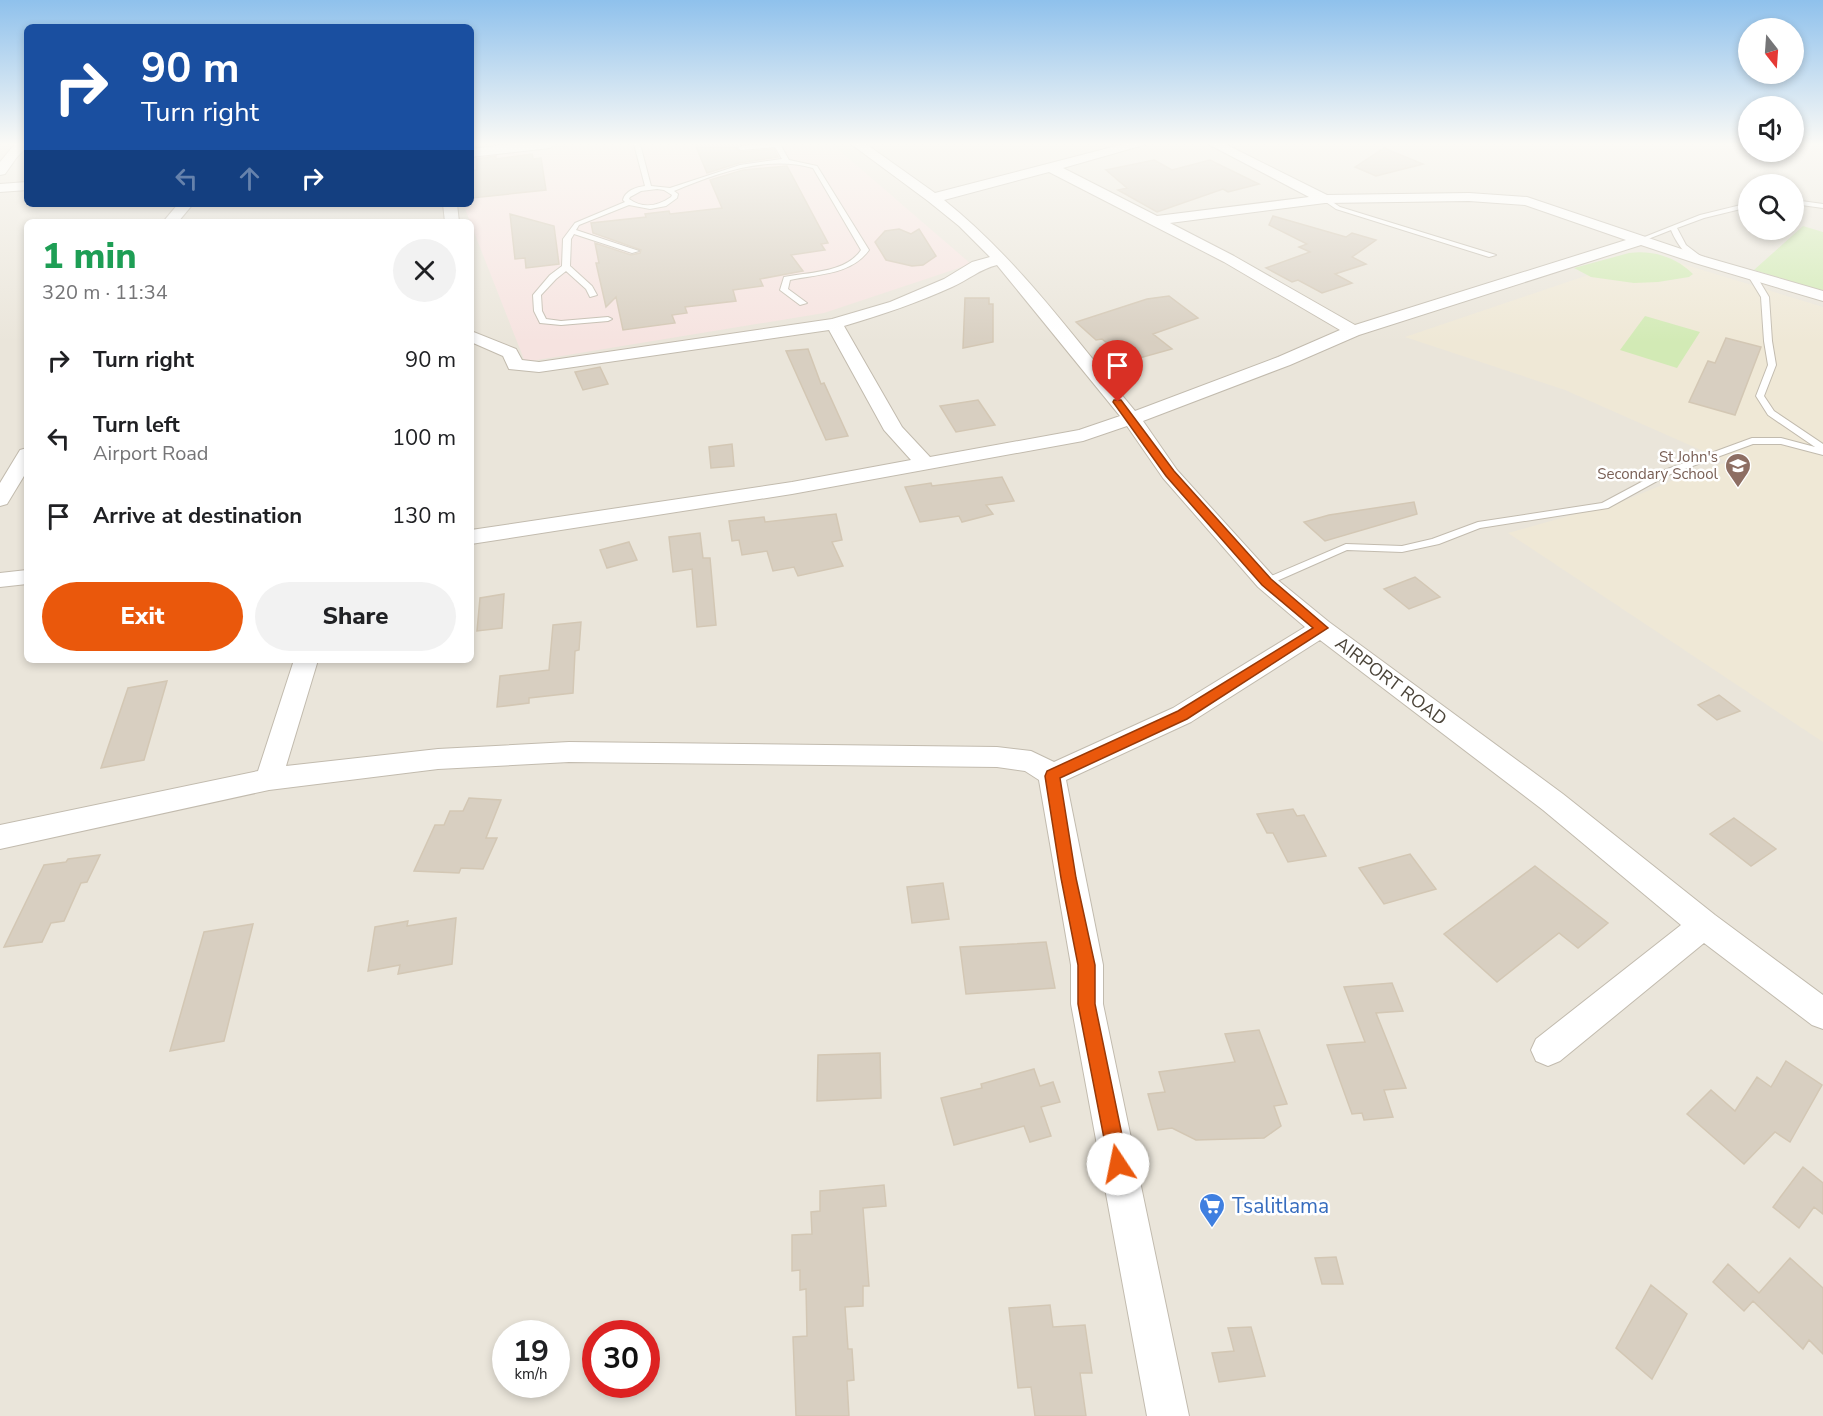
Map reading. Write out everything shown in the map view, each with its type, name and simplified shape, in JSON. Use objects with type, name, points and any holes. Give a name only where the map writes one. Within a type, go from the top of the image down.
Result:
[{"type":"street","name":"AIRPORT ROAD","points":[[948,210],[1001,259],[1132,419],[1170,474],[1266,582],[1321,628],[1552,802],[1704,926],[1823,1014]]},
{"type":"street","points":[[1133,210],[1229,259],[1353,331]]},
{"type":"street","points":[[1154,221],[1224,210]]},
{"type":"street","points":[[1554,210],[1700,260],[1823,296]]},
{"type":"street","points":[[474,537],[792,488],[924,462],[1083,435],[1132,419],[1284,361],[1353,331],[1641,240]]},
{"type":"street","points":[[474,337],[510,353],[514,365],[539,367],[834,324],[896,305],[950,282],[977,265],[1001,259]]},
{"type":"street","points":[[834,324],[894,430],[924,462]]},
{"type":"street","points":[[0,500],[24,459]]},
{"type":"street","points":[[0,580],[24,577]]},
{"type":"street","points":[[1052,776],[1182,715],[1321,628]]},
{"type":"street","points":[[269,779],[305,663]]},
{"type":"street","points":[[0,837],[269,779],[438,759],[569,753],[997,757],[1031,761],[1052,776],[1069,878],[1087,965],[1087,1004],[1168,1416]]},
{"type":"street","points":[[1548,1050],[1704,926]]},
{"type":"lane","points":[[593,295],[589,288],[566,267],[567,239],[577,224],[611,210]]},
{"type":"lane","points":[[803,303],[784,290],[787,279],[852,264],[863,255],[865,250],[841,210]]},
{"type":"lane","points":[[1348,210],[1492,255]]},
{"type":"lane","points":[[1641,240],[1702,216],[1727,210]]},
{"type":"lane","points":[[1673,227],[1677,238],[1700,260]]},
{"type":"lane","points":[[572,231],[635,251]]},
{"type":"lane","points":[[566,267],[553,277],[537,295],[538,310],[543,321],[561,323],[608,319]]},
{"type":"lane","points":[[1751,274],[1765,297],[1772,365],[1760,396],[1772,413],[1823,450]]},
{"type":"lane","points":[[1266,582],[1346,547],[1402,549],[1435,542],[1478,525],[1605,506],[1665,473],[1752,441],[1781,441],[1823,450]]},
{"type":"shaded area","points":[[0,210],[1738,210],[1738,240],[1804,240],[1804,210],[1823,210],[1823,1416],[0,1416]]},
{"type":"shaded area","points":[[465,210],[909,210],[971,264],[824,313],[525,362],[474,232],[474,219],[469,219]]},
{"type":"shaded area","name":"St John's Secondary School","points":[[1650,254],[1823,307],[1823,742],[1508,533],[1626,500],[1681,477],[1728,462],[1565,390],[1405,337]]},
{"type":"green space","points":[[1804,226],[1823,232],[1823,291],[1754,270],[1787,240],[1804,240]]},
{"type":"green space","points":[[1629,253],[1664,256],[1679,263],[1693,274],[1689,277],[1658,282],[1634,283],[1591,277],[1574,268]]},
{"type":"green space","points":[[1645,316],[1700,332],[1677,368],[1620,350]]},
{"type":"building","points":[[704,210],[810,210],[828,243],[821,244],[825,250],[791,255],[803,271],[760,279],[763,286],[733,290],[736,301],[685,307],[687,313],[672,315],[675,323],[623,330],[616,297],[606,307],[596,263],[599,263],[595,243],[631,255],[640,253],[641,250],[593,233],[591,223],[646,217],[645,214],[669,211],[670,214]]},
{"type":"building","points":[[510,214],[554,226],[559,264],[526,268],[525,258],[515,259]]},
{"type":"building","points":[[1273,216],[1346,237],[1352,233],[1376,240],[1352,257],[1366,264],[1335,274],[1352,283],[1322,293],[1298,280],[1292,282],[1266,268],[1310,252],[1299,247],[1307,244],[1269,225]]},
{"type":"building","points":[[899,229],[911,234],[919,229],[936,256],[923,265],[912,266],[886,260],[875,242],[885,231]]},
{"type":"building","points":[[1169,296],[1198,318],[1153,334],[1172,349],[1129,361],[1102,339],[1096,340],[1076,322],[1147,299]]},
{"type":"building","points":[[965,298],[989,298],[989,304],[993,304],[993,342],[963,348]]},
{"type":"building","points":[[1726,338],[1761,347],[1735,415],[1689,402],[1708,361],[1715,363]]},
{"type":"building","points":[[808,349],[821,384],[824,383],[848,436],[826,440],[786,351]]},
{"type":"building","points":[[600,367],[608,384],[583,390],[575,372]]},
{"type":"building","points":[[978,400],[995,425],[956,432],[940,406]]},
{"type":"building","points":[[732,444],[734,466],[711,468],[709,447]]},
{"type":"building","points":[[1002,477],[1014,501],[986,505],[993,514],[962,522],[959,516],[920,522],[905,487],[931,483],[932,486]]},
{"type":"building","points":[[1414,502],[1417,514],[1325,541],[1304,522],[1329,515]]},
{"type":"building","points":[[836,514],[842,540],[832,542],[843,566],[798,576],[794,567],[773,571],[767,551],[742,555],[739,540],[732,541],[729,521],[764,517],[765,522]]},
{"type":"building","points":[[700,533],[703,558],[710,558],[716,625],[697,627],[692,569],[673,572],[669,537]]},
{"type":"building","points":[[629,542],[637,560],[607,568],[600,550]]},
{"type":"building","points":[[1415,577],[1440,597],[1409,609],[1384,589]]},
{"type":"building","points":[[504,594],[502,628],[477,631],[480,598]]},
{"type":"building","points":[[581,622],[579,650],[575,651],[573,693],[529,698],[529,703],[497,707],[500,676],[549,670],[553,625]]},
{"type":"building","points":[[167,681],[144,760],[101,768],[128,688]]},
{"type":"building","points":[[1719,695],[1740,711],[1717,720],[1698,705]]},
{"type":"building","points":[[469,798],[501,800],[486,838],[497,838],[483,869],[461,868],[459,873],[414,871],[435,825],[444,825],[450,811],[463,811]]},
{"type":"building","points":[[1293,809],[1297,816],[1304,815],[1326,856],[1288,862],[1273,833],[1267,833],[1257,814]]},
{"type":"building","points":[[1734,818],[1776,849],[1751,866],[1710,834]]},
{"type":"building","points":[[1410,854],[1436,889],[1384,904],[1359,868]]},
{"type":"building","points":[[100,855],[87,882],[81,883],[64,921],[51,923],[42,942],[4,947],[44,865]]},
{"type":"building","points":[[1535,866],[1608,923],[1578,948],[1559,933],[1497,982],[1444,934]]},
{"type":"building","points":[[943,883],[949,919],[912,923],[907,887]]},
{"type":"building","points":[[456,918],[452,964],[398,974],[400,965],[368,971],[375,927],[408,921],[407,926]]},
{"type":"building","points":[[253,924],[224,1041],[170,1051],[204,932]]},
{"type":"building","points":[[1046,942],[1055,988],[966,994],[960,947]]},
{"type":"building","points":[[1392,983],[1403,1011],[1376,1013],[1406,1088],[1384,1090],[1393,1117],[1364,1120],[1362,1113],[1352,1114],[1327,1045],[1365,1042],[1344,987]]},
{"type":"building","points":[[1259,1030],[1287,1104],[1274,1106],[1281,1126],[1264,1138],[1196,1140],[1172,1128],[1158,1130],[1148,1094],[1165,1092],[1159,1072],[1235,1062],[1225,1034]]},
{"type":"building","points":[[880,1053],[881,1098],[817,1101],[818,1055]]},
{"type":"building","points":[[1786,1061],[1822,1085],[1790,1142],[1775,1132],[1744,1164],[1687,1114],[1711,1090],[1735,1111],[1757,1077],[1771,1087]]},
{"type":"building","points":[[1034,1069],[1040,1086],[1053,1082],[1060,1102],[1041,1107],[1051,1136],[1030,1142],[1024,1126],[954,1145],[941,1098],[982,1088],[981,1084]]},
{"type":"building","points":[[1803,1167],[1823,1183],[1823,1214],[1814,1207],[1799,1228],[1773,1207]]},
{"type":"building","points":[[884,1185],[886,1206],[863,1208],[869,1286],[863,1286],[863,1306],[845,1307],[848,1349],[852,1349],[854,1380],[847,1381],[849,1416],[796,1416],[793,1337],[807,1336],[806,1289],[800,1290],[800,1270],[792,1271],[792,1235],[812,1234],[811,1212],[820,1211],[820,1191]]},
{"type":"building","points":[[1336,1257],[1343,1284],[1322,1284],[1315,1258]]},
{"type":"building","points":[[1790,1258],[1823,1288],[1823,1354],[1809,1340],[1803,1349],[1753,1301],[1744,1311],[1713,1282],[1728,1264],[1759,1293]]},
{"type":"building","points":[[1651,1285],[1687,1314],[1652,1379],[1616,1348]]},
{"type":"building","points":[[1050,1305],[1053,1327],[1085,1325],[1092,1373],[1080,1373],[1086,1416],[1035,1416],[1031,1387],[1018,1388],[1009,1308]]},
{"type":"building","points":[[1251,1327],[1265,1376],[1219,1382],[1212,1353],[1234,1351],[1228,1328]]},
{"type":"place","name":"St John's Secondary School","points":[[1738,489]]},
{"type":"place","name":"Tsalitlama","points":[[1212,1229]]},
{"type":"route","points":[[1118,402],[1170,474],[1266,582],[1321,628],[1182,715],[1052,776],[1069,878],[1087,965],[1087,1004],[1118,1164]]}]
